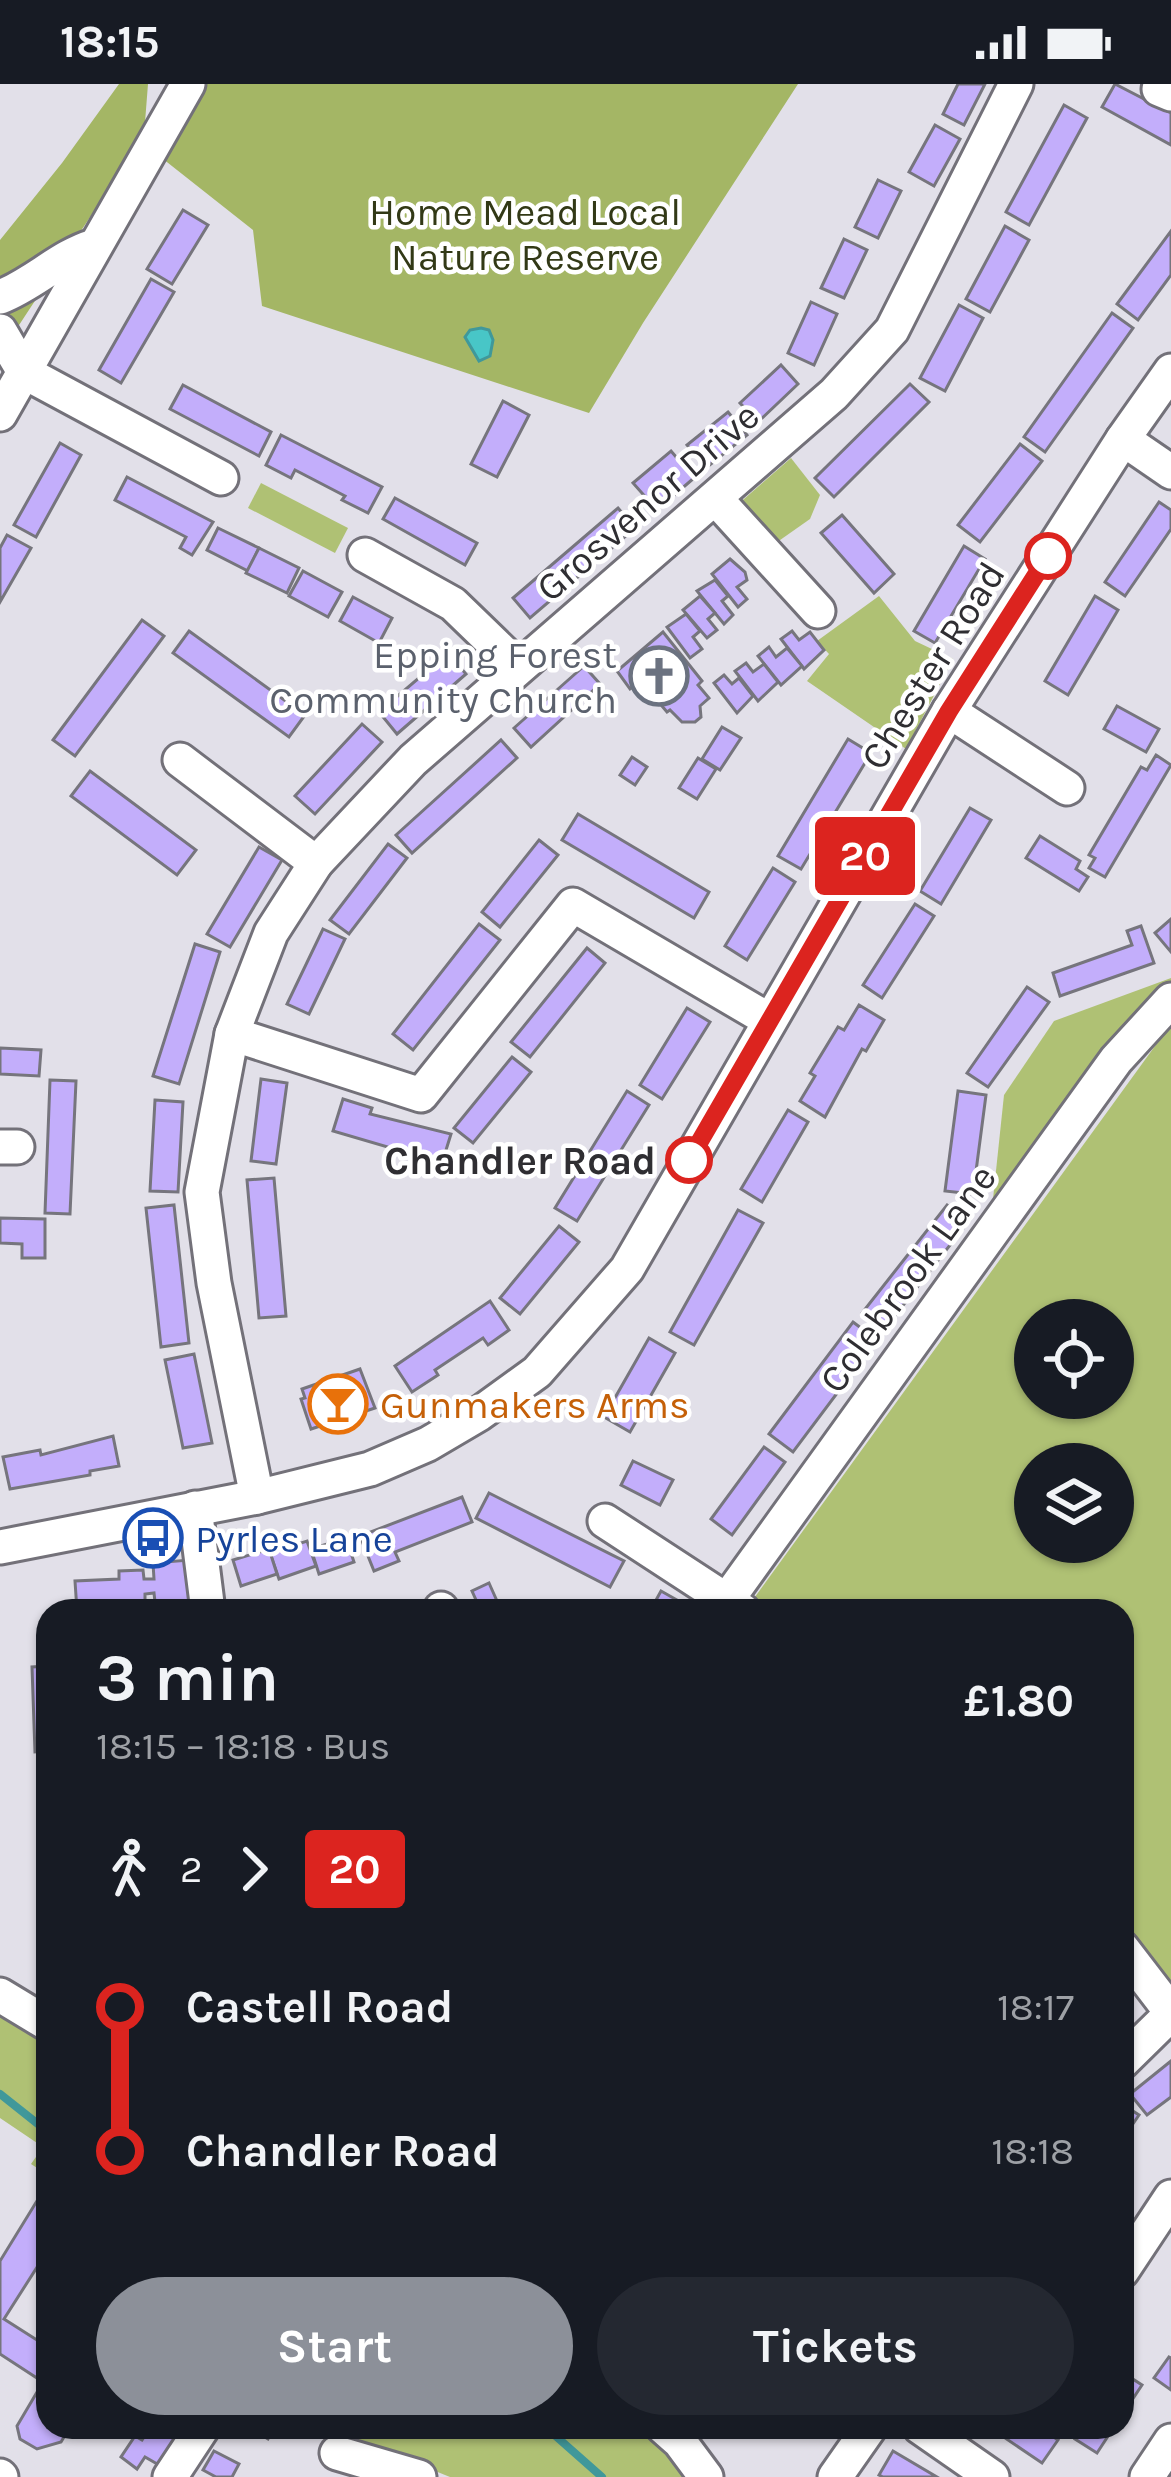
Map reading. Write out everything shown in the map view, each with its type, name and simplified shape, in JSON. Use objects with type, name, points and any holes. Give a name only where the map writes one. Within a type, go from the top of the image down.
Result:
[{"type":"street","points":[[0,414],[188,84]]},
{"type":"street","name":"Grosvenor Drive","points":[[257,1497],[214,1283],[202,1192],[232,1034],[271,934],[316,862],[413,760],[834,394],[892,330],[1016,84]]},
{"type":"street","points":[[0,297],[19,290],[78,250],[94,246]]},
{"type":"street","points":[[0,331],[24,372],[221,478]]},
{"type":"street","name":"Chester Road","points":[[0,1546],[257,1497],[370,1468],[428,1444],[537,1372],[627,1269],[949,711],[1171,371]]},
{"type":"street","points":[[1123,439],[1171,472]]},
{"type":"street","points":[[716,499],[818,611]]},
{"type":"street","points":[[365,555],[453,604],[518,667]]},
{"type":"street","points":[[949,711],[1067,788]]},
{"type":"street","points":[[180,760],[316,862]]},
{"type":"street","points":[[232,1034],[421,1095],[573,905],[769,1020]]},
{"type":"street","name":"Colebrook Lane","points":[[734,1599],[1116,1060],[1171,1000]]},
{"type":"street","points":[[195,1508],[206,1599]]},
{"type":"street","points":[[605,1521],[719,1599]]},
{"type":"street","points":[[1134,1964],[1171,2013],[1134,2050]]},
{"type":"street","points":[[0,1995],[36,2017]]},
{"type":"street","points":[[1134,2253],[1171,2197]]},
{"type":"street","points":[[170,2477],[195,2439]]},
{"type":"street","points":[[677,2439],[706,2477]]},
{"type":"street","points":[[835,2477],[862,2439]]},
{"type":"street","points":[[937,2439],[992,2477]]},
{"type":"street","points":[[1147,2477],[1171,2441]]},
{"type":"street","points":[[337,2452],[419,2477]]},
{"type":"green space","points":[[119,84],[148,84],[144,135],[0,354],[0,240]]},
{"type":"green space","name":"Home Mead Local Nature Reserve","points":[[185,84],[798,84],[589,413],[262,306],[253,230],[158,155]]},
{"type":"green space","points":[[791,458],[820,495],[810,519],[773,545],[736,506]]},
{"type":"green space","points":[[261,483],[348,528],[335,553],[248,508]]},
{"type":"green space","points":[[879,596],[915,641],[953,659],[906,749],[807,681],[829,654],[817,641]]},
{"type":"green space","points":[[1171,978],[1171,988],[991,1218],[1004,1095],[1054,1021]]},
{"type":"green space","points":[[1171,1024],[1171,1983],[1134,1941],[1134,1599],[753,1599]]},
{"type":"green space","points":[[0,2007],[36,2030],[36,2142],[0,2118]]},
{"type":"green space","points":[[659,2439],[695,2477],[450,2477],[358,2440]]},
{"type":"water","points":[[470,330],[489,330],[493,340],[490,356],[479,361],[465,337]]},
{"type":"building","points":[[958,84],[985,84],[964,125],[943,114]]},
{"type":"building","points":[[1115,84],[1171,113],[1171,145],[1102,107]]},
{"type":"building","points":[[1064,105],[1087,118],[1029,225],[1006,212]]},
{"type":"building","points":[[935,125],[960,139],[934,186],[909,172]]},
{"type":"building","points":[[878,180],[901,191],[878,238],[855,227]]},
{"type":"building","points":[[183,210],[208,225],[172,284],[147,269]]},
{"type":"building","points":[[1005,226],[1029,240],[990,312],[966,299]]},
{"type":"building","points":[[1171,231],[1171,275],[1138,320],[1117,304]]},
{"type":"building","points":[[844,239],[867,250],[844,298],[821,288]]},
{"type":"building","points":[[151,279],[174,292],[121,383],[99,370]]},
{"type":"building","points":[[811,302],[837,314],[814,365],[788,353]]},
{"type":"building","points":[[959,305],[983,318],[945,391],[920,378]]},
{"type":"building","points":[[1112,313],[1133,328],[1045,452],[1024,437]]},
{"type":"building","points":[[781,365],[798,384],[758,422],[740,403]]},
{"type":"building","points":[[910,384],[929,402],[834,497],[815,478]]},
{"type":"building","points":[[183,385],[271,432],[259,456],[170,409]]},
{"type":"building","points":[[503,401],[529,415],[497,477],[471,464]]},
{"type":"building","points":[[728,412],[747,435],[706,468],[687,445]]},
{"type":"building","points":[[281,435],[382,487],[368,513],[295,470],[291,478],[266,465]]},
{"type":"building","points":[[60,443],[81,455],[36,537],[14,525]]},
{"type":"building","points":[[1020,444],[1042,461],[980,542],[958,525]]},
{"type":"building","points":[[671,451],[694,478],[657,510],[633,483]]},
{"type":"building","points":[[127,477],[213,522],[192,555],[180,548],[186,537],[115,500]]},
{"type":"building","points":[[395,498],[477,543],[465,565],[383,519]]},
{"type":"building","points":[[1159,502],[1171,510],[1171,529],[1125,596],[1105,582]]},
{"type":"building","points":[[618,508],[635,528],[530,618],[513,598]]},
{"type":"building","points":[[842,515],[894,574],[874,593],[821,533]]},
{"type":"building","points":[[218,528],[259,548],[248,571],[207,550]]},
{"type":"building","points":[[7,535],[31,548],[0,602],[0,548]]},
{"type":"building","points":[[964,546],[985,559],[935,643],[914,631]]},
{"type":"building","points":[[259,548],[299,568],[287,593],[246,573]]},
{"type":"building","points":[[730,559],[747,580],[737,587],[747,599],[738,607],[712,574]]},
{"type":"building","points":[[303,571],[342,592],[328,617],[289,596]]},
{"type":"building","points":[[715,580],[728,596],[722,601],[733,615],[724,624],[697,591]]},
{"type":"building","points":[[700,596],[715,613],[708,619],[717,630],[707,638],[683,610]]},
{"type":"building","points":[[1095,596],[1118,610],[1068,695],[1045,681]]},
{"type":"building","points":[[353,597],[392,618],[379,643],[340,621]]},
{"type":"building","points":[[686,614],[700,631],[693,637],[702,649],[690,658],[667,627]]},
{"type":"building","points":[[142,620],[164,636],[75,756],[53,740]]},
{"type":"building","points":[[189,631],[305,715],[289,737],[173,653]]},
{"type":"building","points":[[792,631],[799,640],[810,632],[824,650],[804,669],[781,639]]},
{"type":"building","name":"Epping Forest Community Church","points":[[663,632],[702,681],[698,685],[709,698],[700,706],[701,717],[695,722],[682,722],[667,712],[641,681],[630,689],[617,671]]},
{"type":"building","points":[[769,647],[776,657],[787,648],[802,666],[781,685],[758,656]]},
{"type":"building","points":[[448,653],[466,674],[397,734],[379,712]]},
{"type":"building","points":[[746,663],[753,672],[764,664],[778,682],[758,701],[735,671]]},
{"type":"building","points":[[584,666],[600,684],[531,747],[514,728]]},
{"type":"building","points":[[724,675],[732,684],[739,678],[753,696],[737,713],[714,683]]},
{"type":"building","points":[[1117,706],[1159,729],[1146,752],[1104,729]]},
{"type":"building","points":[[362,724],[382,742],[315,814],[295,796]]},
{"type":"building","points":[[722,727],[741,738],[720,770],[702,759]]},
{"type":"building","points":[[848,739],[871,753],[801,869],[778,856]]},
{"type":"building","points":[[501,740],[517,758],[412,853],[396,835]]},
{"type":"building","points":[[1156,755],[1171,765],[1105,877],[1089,868],[1095,858],[1089,855],[1141,767],[1147,770]]},
{"type":"building","points":[[632,757],[647,767],[635,785],[620,775]]},
{"type":"building","points":[[698,758],[716,769],[697,799],[679,788]]},
{"type":"building","points":[[90,771],[196,850],[177,875],[71,796]]},
{"type":"building","points":[[970,808],[991,820],[941,904],[920,891]]},
{"type":"building","points":[[578,814],[709,892],[694,918],[562,840]]},
{"type":"building","points":[[1040,836],[1080,861],[1076,869],[1088,877],[1079,891],[1026,858]]},
{"type":"building","points":[[539,840],[558,855],[500,927],[482,912]]},
{"type":"building","points":[[388,844],[407,858],[349,934],[330,920]]},
{"type":"building","points":[[259,847],[282,860],[230,947],[207,934]]},
{"type":"building","points":[[773,868],[795,882],[747,960],[725,946]]},
{"type":"building","points":[[915,904],[934,916],[882,998],[863,985]]},
{"type":"building","points":[[1171,919],[1171,952],[1155,933]]},
{"type":"building","points":[[479,924],[500,940],[413,1050],[393,1034]]},
{"type":"building","points":[[1141,926],[1154,963],[1060,996],[1053,973],[1132,945],[1127,931]]},
{"type":"building","points":[[323,929],[345,939],[309,1014],[287,1004]]},
{"type":"building","points":[[195,944],[220,952],[179,1084],[153,1076]]},
{"type":"building","points":[[587,948],[605,963],[530,1057],[511,1042]]},
{"type":"building","points":[[1027,987],[1049,1002],[988,1087],[967,1073]]},
{"type":"building","points":[[859,1005],[884,1020],[866,1051],[862,1049],[825,1117],[800,1101],[815,1076],[810,1073],[838,1027],[844,1030]]},
{"type":"building","points":[[687,1008],[710,1022],[662,1099],[640,1085]]},
{"type":"building","points":[[0,1048],[41,1050],[39,1076],[0,1074]]},
{"type":"building","points":[[512,1057],[531,1072],[473,1143],[454,1128]]},
{"type":"building","points":[[261,1079],[287,1083],[276,1164],[251,1161]]},
{"type":"building","points":[[50,1080],[76,1081],[70,1214],[45,1213]]},
{"type":"building","points":[[627,1091],[649,1105],[577,1221],[555,1208]]},
{"type":"building","points":[[958,1091],[986,1095],[973,1194],[945,1191]]},
{"type":"building","points":[[343,1099],[372,1108],[370,1114],[451,1134],[442,1163],[333,1131]]},
{"type":"building","points":[[155,1100],[183,1102],[178,1192],[150,1191]]},
{"type":"building","points":[[788,1110],[808,1122],[762,1202],[741,1189]]},
{"type":"building","points":[[274,1178],[286,1316],[259,1318],[247,1180]]},
{"type":"building","points":[[174,1205],[189,1343],[161,1347],[146,1208]]},
{"type":"building","points":[[947,1205],[968,1222],[883,1331],[862,1313]]},
{"type":"building","points":[[738,1210],[763,1223],[694,1345],[670,1332]]},
{"type":"building","points":[[0,1218],[45,1219],[45,1258],[22,1258],[22,1244],[0,1243]]},
{"type":"building","points":[[559,1226],[579,1242],[520,1314],[500,1298]]},
{"type":"building","points":[[490,1301],[509,1330],[488,1345],[483,1338],[412,1392],[395,1366]]},
{"type":"building","points":[[853,1322],[877,1340],[793,1452],[769,1434]]},
{"type":"building","points":[[649,1338],[675,1353],[630,1432],[604,1417]]},
{"type":"building","points":[[194,1354],[212,1443],[183,1448],[165,1360]]},
{"type":"building","name":"Gunmakers Arms","points":[[360,1369],[375,1408],[311,1429],[302,1389]]},
{"type":"building","points":[[113,1436],[119,1466],[10,1489],[3,1457],[40,1450],[41,1455]]},
{"type":"building","points":[[764,1447],[785,1462],[732,1535],[711,1519]]},
{"type":"building","points":[[633,1461],[673,1480],[660,1505],[621,1485]]},
{"type":"building","points":[[489,1493],[624,1561],[610,1587],[476,1518]]},
{"type":"building","points":[[462,1497],[472,1522],[395,1552],[399,1561],[374,1571],[360,1536]]},
{"type":"building","points":[[346,1538],[354,1562],[319,1574],[311,1549]]},
{"type":"building","points":[[307,1541],[316,1566],[279,1579],[270,1553]]},
{"type":"building","points":[[269,1549],[277,1574],[241,1586],[233,1560]]},
{"type":"building","points":[[189,1560],[191,1599],[155,1599],[154,1593],[145,1594],[145,1599],[76,1599],[75,1581],[119,1579],[119,1571],[143,1570],[144,1579],[154,1579],[153,1563]]},
{"type":"building","points":[[489,1583],[496,1599],[476,1599],[472,1591]]},
{"type":"building","points":[[32,1667],[36,1667],[35,1752]]},
{"type":"building","points":[[1171,2061],[1171,2097],[1147,2115],[1134,2099],[1134,2091]]},
{"type":"building","points":[[36,2202],[36,2269],[4,2319],[36,2339],[36,2377],[0,2354],[0,2261]]},
{"type":"building","points":[[1171,2358],[1171,2390],[1154,2378]]},
{"type":"building","points":[[36,2394],[36,2439],[63,2439],[37,2449],[20,2439],[17,2426]]},
{"type":"building","points":[[133,2439],[175,2439],[159,2465],[145,2457],[137,2469],[121,2457]]},
{"type":"building","points":[[1007,2439],[1057,2439],[1042,2463]]},
{"type":"building","points":[[1075,2439],[1106,2439],[1097,2453]]},
{"type":"building","points":[[214,2451],[239,2464],[232,2477],[216,2477],[203,2470]]},
{"type":"building","points":[[893,2451],[937,2477],[879,2475]]},
{"type":"waterway","points":[[0,2094],[36,2122]]},
{"type":"waterway","points":[[559,2439],[602,2477]]},
{"type":"bus line","name":"20","points":[[689,1160],[949,711],[1048,556]]},
{"type":"place","name":"Epping Forest Community Church","points":[[659,676]]},
{"type":"place","name":"Chandler Road","points":[[689,1160]]},
{"type":"place","name":"Gunmakers Arms","points":[[338,1404]]},
{"type":"place","name":"Pyrles Lane","points":[[153,1538]]}]
